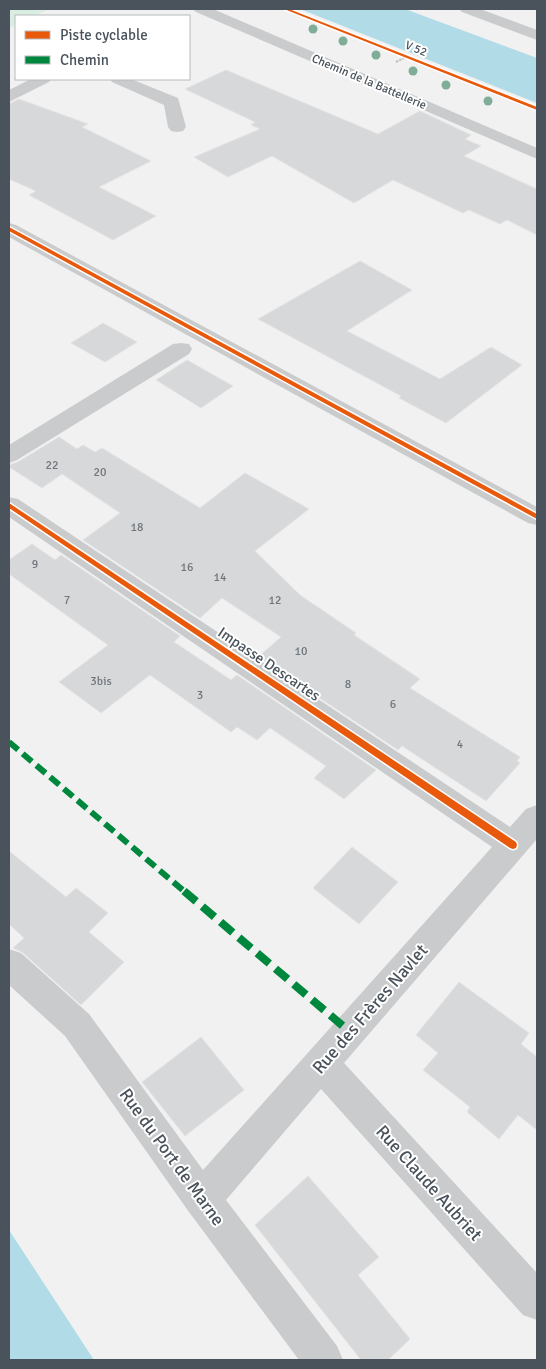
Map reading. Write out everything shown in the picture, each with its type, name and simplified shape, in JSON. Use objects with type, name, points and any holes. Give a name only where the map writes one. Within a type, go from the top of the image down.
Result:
[{"type":"street","points":[[467,9],[537,36]]},
{"type":"street","name":"Chemin de la Battellerie","points":[[197,10],[537,154]]},
{"type":"street","points":[[9,98],[41,80]]},
{"type":"street","points":[[120,80],[172,102],[178,127]]},
{"type":"street","points":[[508,142],[537,164]]},
{"type":"street","points":[[9,229],[537,517]]},
{"type":"street","points":[[9,455],[181,349]]},
{"type":"street","name":"Impasse Descartes","points":[[9,505],[514,845]]},
{"type":"street","name":"Rue des Frères Navlet","points":[[202,1199],[537,818]]},
{"type":"street","name":"Rue du Port de Marne","points":[[9,964],[77,1025],[202,1199],[323,1360]]},
{"type":"street","name":"Rue Claude Aubriet","points":[[321,1064],[537,1301]]},
{"type":"green space","points":[[9,9],[50,9],[36,15],[15,15],[15,25],[9,28]]},
{"type":"water","points":[[300,9],[405,9],[537,58],[537,103]]},
{"type":"water","points":[[9,1230],[94,1360],[9,1360]]},
{"type":"building","points":[[226,70],[378,134],[420,111],[471,135],[465,139],[481,146],[464,156],[537,189],[537,235],[507,220],[500,224],[469,210],[463,213],[393,180],[354,203],[272,156],[228,177],[194,157],[260,129],[251,125],[255,122],[185,89]]},
{"type":"building","points":[[19,99],[88,124],[82,127],[151,161],[99,187],[156,216],[113,240],[29,195],[36,191],[9,179],[9,104]]},
{"type":"building","points":[[360,261],[412,290],[347,331],[440,379],[491,347],[522,365],[446,423],[399,398],[401,396],[258,319]]},
{"type":"building","points":[[103,323],[137,342],[105,362],[71,343]]},
{"type":"building","points":[[187,360],[233,386],[201,408],[156,380]]},
{"type":"building","points":[[59,437],[77,449],[83,445],[95,452],[102,448],[200,508],[245,473],[309,509],[255,551],[300,595],[356,633],[354,635],[420,679],[410,688],[520,757],[517,761],[520,763],[486,801],[402,746],[398,750],[258,657],[281,637],[222,598],[200,618],[83,540],[120,513],[62,474],[42,488],[9,467],[9,465],[18,462]]},
{"type":"building","points":[[32,544],[55,560],[61,555],[180,636],[174,642],[231,680],[237,675],[376,770],[344,799],[314,778],[326,766],[270,728],[257,740],[237,727],[231,732],[150,675],[101,713],[59,682],[108,645],[9,574],[9,560]]},
{"type":"building","points":[[352,847],[398,882],[359,924],[313,888]]},
{"type":"building","points":[[9,851],[66,897],[76,888],[108,913],[89,932],[124,962],[81,1005],[22,952],[13,948],[24,938],[9,924]]},
{"type":"building","points":[[459,982],[529,1033],[521,1044],[537,1057],[537,1130],[518,1115],[499,1139],[467,1112],[470,1107],[423,1070],[438,1053],[416,1035]]},
{"type":"building","points":[[201,1037],[244,1090],[185,1136],[142,1082]]},
{"type":"building","points":[[308,1176],[379,1257],[358,1275],[410,1339],[388,1360],[361,1360],[255,1225]]},
{"type":"marked path","points":[[9,742],[350,1032]]},
{"type":"cycle path","name":"V 52","points":[[286,9],[537,109]]},
{"type":"cycle path","points":[[9,229],[537,517]]},
{"type":"cycle path","points":[[9,505],[513,845]]}]
